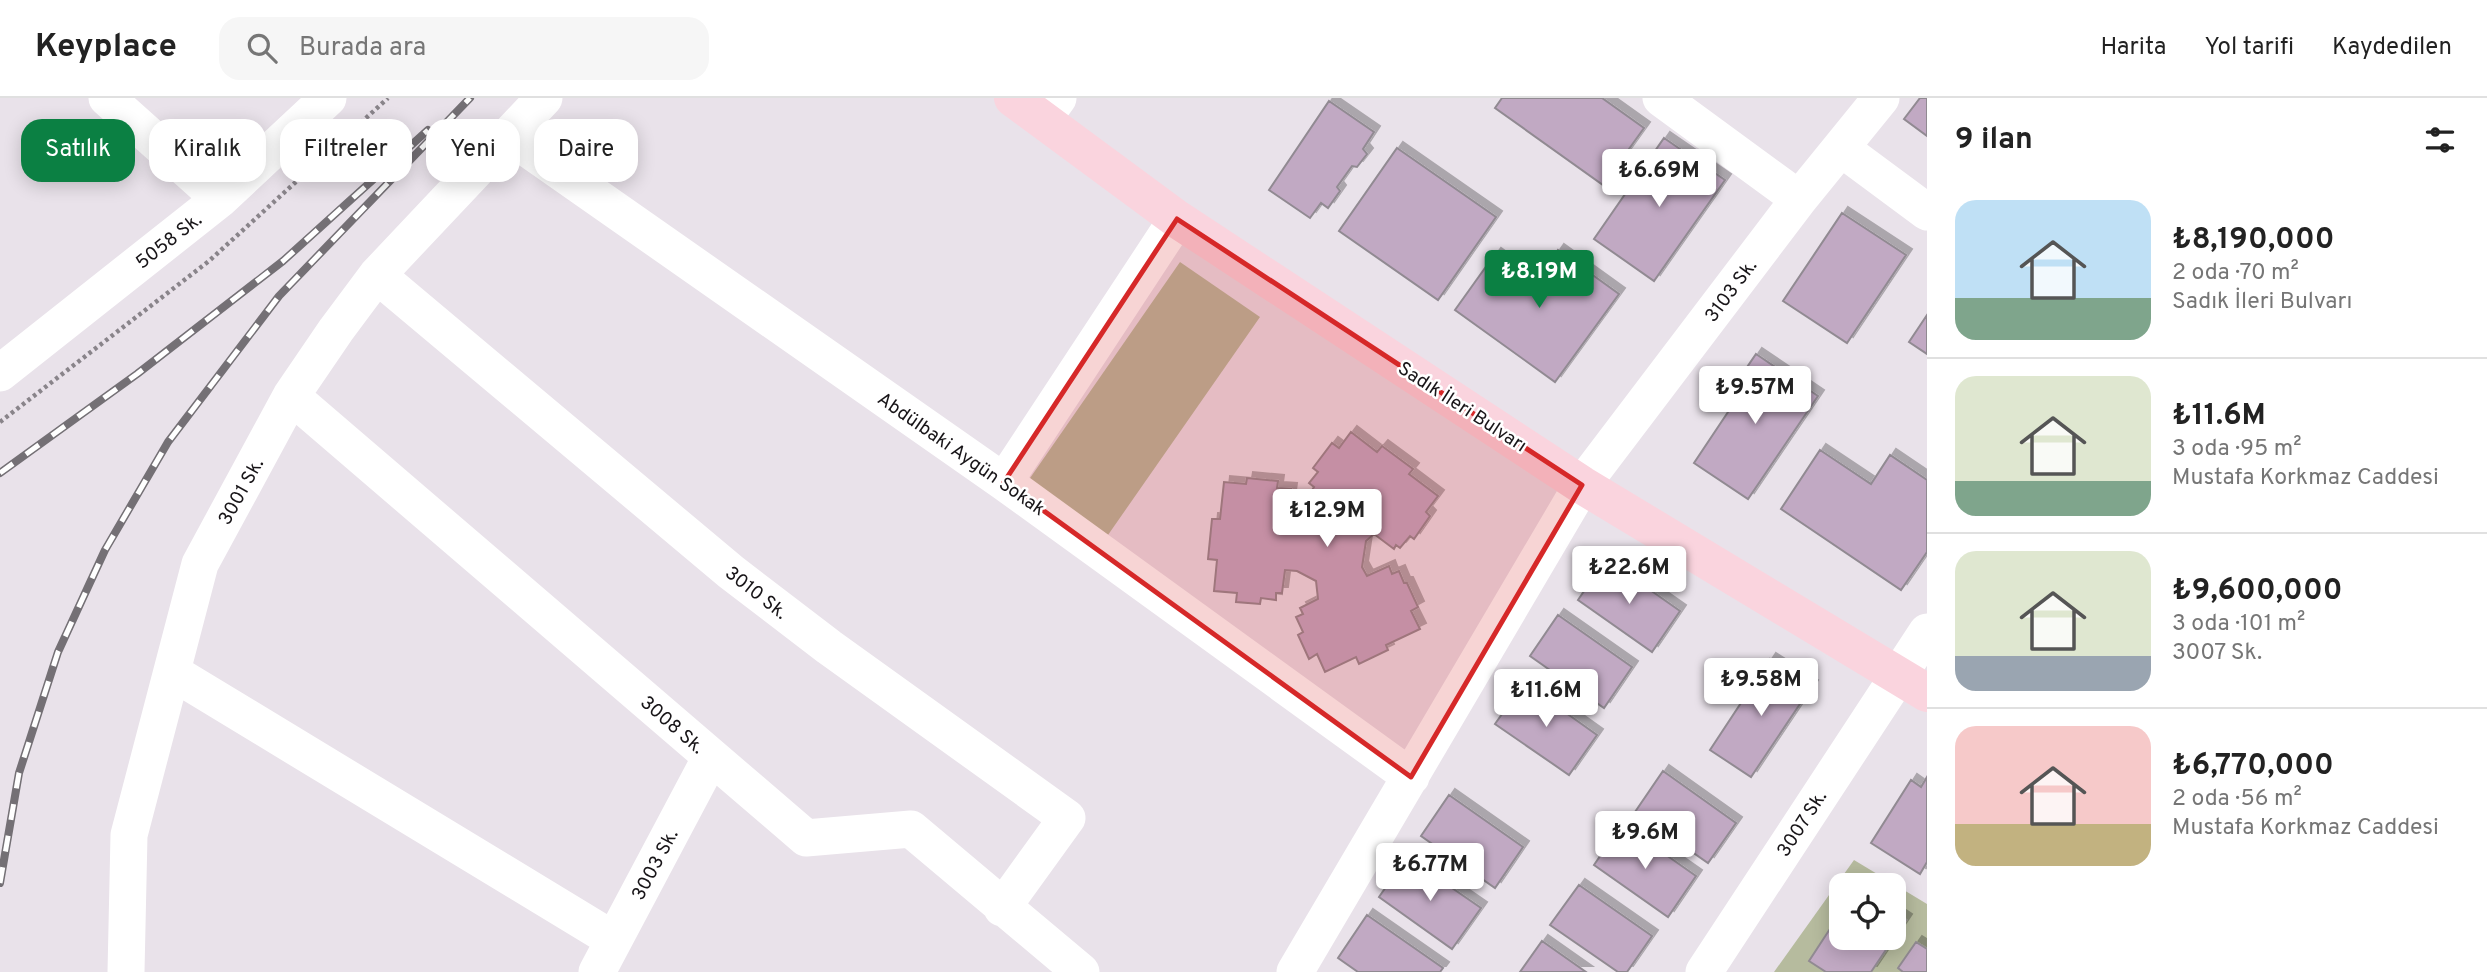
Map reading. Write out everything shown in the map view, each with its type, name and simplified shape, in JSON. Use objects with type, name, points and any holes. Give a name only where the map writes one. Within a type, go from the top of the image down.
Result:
[{"type":"main road","name":"Sadık İleri Bulvarı","points":[[1038,105],[1177,219],[1582,485],[1913,684]]},
{"type":"street","points":[[107,98],[220,199]]},
{"type":"street","name":"5058 Sk.","points":[[0,373],[220,199],[328,98]]},
{"type":"street","name":"3001 Sk.","points":[[520,123],[544,98]]},
{"type":"street","points":[[1661,98],[1799,199]]},
{"type":"street","name":"3103 Sk.","points":[[1295,972],[1582,485],[1799,199],[1881,98]]},
{"type":"street","name":"Abdülbaki Aygün Sokak","points":[[520,143],[1004,482],[1411,777]]},
{"type":"street","points":[[1842,149],[1927,212]]},
{"type":"street","name":"3001 Sk.","points":[[126,972],[129,835],[200,564],[292,396],[336,330],[377,275],[464,182]]},
{"type":"street","points":[[1004,482],[1177,219]]},
{"type":"street","name":"3010 Sk.","points":[[377,275],[732,572],[829,647],[1068,818],[1002,908]]},
{"type":"street","name":"3008 Sk.","points":[[292,396],[806,838],[911,829],[1081,972]]},
{"type":"street","name":"3007 Sk.","points":[[1712,969],[1913,684],[1927,632]]},
{"type":"street","points":[[172,672],[614,940]]},
{"type":"street","name":"3003 Sk.","points":[[597,972],[711,757]]},
{"type":"highlighted area","points":[[1177,219],[1582,485],[1411,777],[1004,482]]},
{"type":"green space","points":[[1180,262],[1260,317],[1108,535],[1028,481]]},
{"type":"green space","points":[[1854,860],[1876,873],[1845,873]]},
{"type":"green space","points":[[1906,891],[1927,904],[1927,972],[1774,972],[1829,895],[1829,950],[1906,950]]},
{"type":"building","points":[[1502,98],[1602,98],[1644,128],[1603,185],[1495,108]]},
{"type":"building","points":[[1920,98],[1927,98],[1927,136],[1904,119]]},
{"type":"building","points":[[1329,101],[1374,132],[1363,149],[1367,154],[1357,167],[1352,166],[1337,187],[1340,191],[1328,208],[1321,203],[1310,218],[1269,190]]},
{"type":"building","points":[[1664,138],[1725,180],[1654,281],[1594,239]]},
{"type":"building","points":[[1397,148],[1496,217],[1438,300],[1339,231]]},
{"type":"building","points":[[1842,213],[1906,255],[1847,343],[1783,301]]},
{"type":"building","points":[[1558,250],[1619,294],[1555,382],[1455,310],[1495,254],[1535,283]]},
{"type":"building","points":[[1927,315],[1927,354],[1909,342]]},
{"type":"building","points":[[1756,354],[1818,396],[1748,499],[1694,463],[1730,409],[1722,404]]},
{"type":"building","points":[[1351,432],[1377,452],[1382,446],[1413,469],[1409,474],[1438,496],[1426,512],[1430,516],[1414,539],[1410,536],[1400,548],[1396,545],[1394,549],[1374,534],[1366,541],[1362,567],[1367,576],[1389,566],[1392,574],[1399,571],[1418,607],[1411,611],[1420,629],[1386,645],[1388,650],[1359,664],[1356,657],[1325,672],[1317,654],[1309,659],[1298,635],[1303,632],[1296,617],[1303,614],[1300,608],[1318,599],[1316,581],[1297,571],[1285,570],[1282,593],[1276,593],[1276,600],[1261,598],[1260,604],[1236,602],[1237,593],[1214,591],[1217,560],[1208,559],[1212,519],[1220,519],[1224,482],[1246,484],[1247,478],[1278,481],[1277,488],[1291,489],[1290,496],[1294,498],[1290,523],[1332,507],[1311,492],[1314,487],[1309,483],[1318,472],[1313,468],[1332,443],[1339,448]]},
{"type":"building","points":[[1820,450],[1871,484],[1890,455],[1927,480],[1927,552],[1901,590],[1781,509]]},
{"type":"building","points":[[1606,559],[1680,611],[1652,652],[1578,600]]},
{"type":"building","points":[[1558,615],[1632,667],[1604,708],[1530,656]]},
{"type":"building","points":[[1770,659],[1812,686],[1751,777],[1710,750]]},
{"type":"building","points":[[1524,683],[1597,735],[1569,775],[1495,724]]},
{"type":"building","points":[[1663,771],[1736,823],[1708,863],[1635,812]]},
{"type":"building","points":[[1927,777],[1927,862],[1920,874],[1871,843],[1911,780],[1921,787]]},
{"type":"building","points":[[1449,795],[1523,847],[1495,888],[1421,836]]},
{"type":"building","points":[[1622,824],[1696,876],[1668,917],[1594,865]]},
{"type":"building","points":[[1407,857],[1481,908],[1452,949],[1379,897]]},
{"type":"building","points":[[1579,885],[1652,936],[1627,972],[1618,972],[1550,925]]},
{"type":"building","points":[[1367,915],[1443,968],[1440,972],[1358,972],[1338,958]]},
{"type":"building","points":[[1829,930],[1829,950],[1886,950],[1871,972],[1826,972],[1809,961]]},
{"type":"building","points":[[1542,941],[1586,972],[1520,972]]},
{"type":"building","points":[[1916,942],[1927,949],[1927,972],[1903,972],[1898,968]]},
{"type":"railway","points":[[0,883],[19,773],[58,652],[105,550],[168,442],[279,296],[470,98]]},
{"type":"railway","points":[[0,473],[137,374],[283,261],[426,132]]}]
